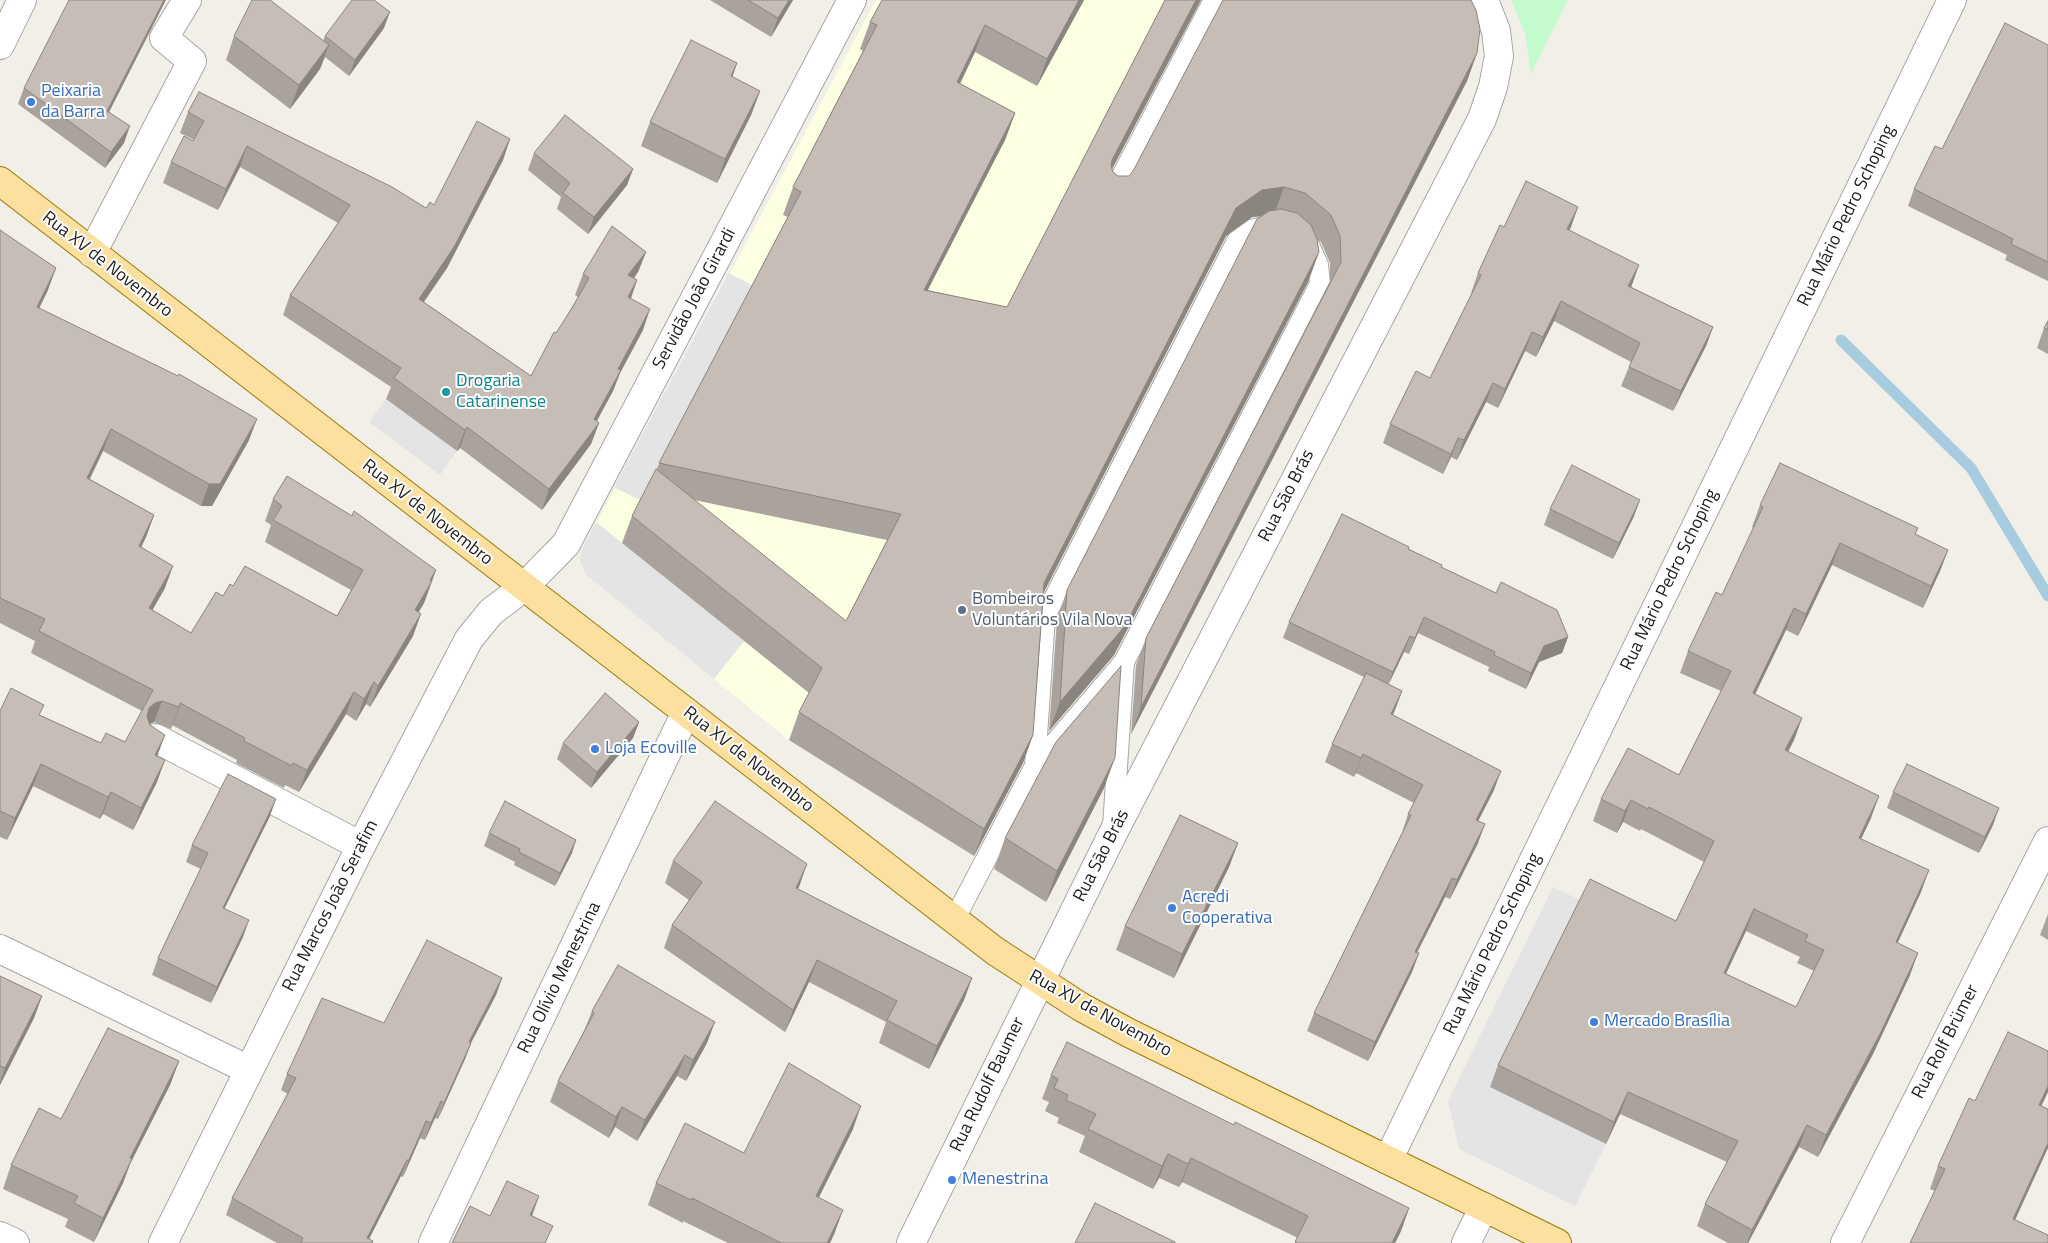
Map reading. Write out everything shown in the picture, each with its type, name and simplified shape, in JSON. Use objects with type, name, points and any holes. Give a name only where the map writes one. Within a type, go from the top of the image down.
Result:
[{"type":"main road","name":"Rua XV de Novembro","points":[[0,181],[954,920],[1039,981],[1081,1007],[1129,1033],[1557,1243]]},
{"type":"street","points":[[0,45],[22,0]]},
{"type":"street","points":[[92,253],[192,61],[164,38],[187,0]]},
{"type":"street","name":"Servidão João Girardi","points":[[524,587],[566,544],[852,0]]},
{"type":"street","name":"Rua Mário Pedro Schoping","points":[[1388,1160],[1952,0]]},
{"type":"street","name":"Rua São Brás","points":[[1039,981],[1112,835],[1482,119],[1493,87],[1499,56],[1496,32],[1485,1]]},
{"type":"street","name":"Rua Marcos João Serafim","points":[[163,1243],[361,846],[469,639],[491,612],[524,587]]},
{"type":"street","name":"Rua Olívio Menestrina","points":[[433,1243],[686,712]]},
{"type":"street","points":[[155,738],[361,846]]},
{"type":"street","name":"Rua Rolf Brümer","points":[[1845,1243],[2048,841]]},
{"type":"street","points":[[0,949],[249,1070]]},
{"type":"street","name":"Rua Rudolf Baumer","points":[[911,1243],[1039,981]]},
{"type":"street","points":[[1466,1243],[1484,1207]]},
{"type":"street","points":[[0,1236],[15,1243]]},
{"type":"lane","points":[[1113,193],[1214,0]]},
{"type":"lane","points":[[954,920],[1035,766],[1124,662],[1320,284],[1318,265],[1310,246],[1292,232],[1271,226],[1254,229],[1237,241],[1045,616],[1035,766]]},
{"type":"lane","points":[[1112,835],[1124,662]]},
{"type":"shaded area","points":[[876,0],[1169,0],[789,740],[586,575],[582,568],[581,552]]},
{"type":"shaded area","points":[[729,273],[755,287],[643,502],[614,487]]},
{"type":"shaded area","points":[[386,399],[457,451],[440,475],[369,422]]},
{"type":"shaded area","points":[[596,522],[744,641],[714,679],[586,575],[580,561],[581,552]]},
{"type":"shaded area","points":[[1553,887],[1582,901],[1491,1087],[1606,1144],[1575,1206],[1459,1149],[1448,1101]]},
{"type":"green space","points":[[1511,0],[1568,0],[1531,73],[1525,33]]},
{"type":"building","points":[[69,0],[164,0],[107,111],[130,126],[111,152],[24,88]]},
{"type":"building","points":[[252,0],[270,0],[329,45],[299,85],[234,36]]},
{"type":"building","points":[[352,0],[374,0],[390,12],[355,60],[325,36]]},
{"type":"building","points":[[748,0],[789,0],[778,18]]},
{"type":"building","points":[[882,0],[1079,0],[1047,59],[985,25],[957,82],[1015,113],[924,290],[1007,307],[1165,0],[1196,0],[1112,160],[1113,172],[1118,176],[1129,176],[1133,171],[1223,0],[1471,0],[1476,10],[1480,29],[1477,53],[1141,707],[1146,638],[1341,262],[1340,236],[1331,215],[1305,193],[1284,187],[1262,190],[1236,208],[1044,583],[1033,735],[984,829],[799,712],[822,668],[632,516],[656,469],[846,621],[901,514],[659,463],[801,192],[793,187],[877,25],[870,22]]},
{"type":"building","points":[[2005,23],[2048,45],[2048,262],[2011,244],[2013,239],[1914,189],[1935,146],[1942,149]]},
{"type":"building","points":[[691,40],[737,63],[731,76],[760,91],[725,159],[650,122]]},
{"type":"building","points":[[199,92],[392,187],[426,208],[430,202],[434,205],[477,121],[510,139],[454,247],[419,299],[531,376],[554,332],[556,333],[589,278],[583,274],[612,226],[646,252],[628,275],[637,280],[628,297],[650,309],[618,369],[621,370],[594,419],[599,423],[549,489],[467,427],[465,430],[394,378],[401,368],[290,295],[350,205],[247,146],[226,189],[171,162],[184,136],[193,141],[204,121],[188,112]]},
{"type":"building","points":[[565,115],[633,169],[594,217],[563,193],[570,183],[534,153]]},
{"type":"building","points":[[1526,181],[1578,207],[1567,229],[1639,265],[1628,286],[1713,327],[1681,391],[1629,367],[1640,343],[1561,301],[1543,337],[1532,332],[1505,389],[1493,383],[1464,440],[1458,438],[1451,454],[1390,424],[1416,371],[1430,378],[1481,275],[1478,273],[1500,225],[1504,227]]},
{"type":"building","points":[[1281,209],[1297,213],[1311,225],[1317,239],[1319,252],[1125,626],[1060,702],[1067,590],[1257,219],[1269,211]]},
{"type":"building","points":[[0,230],[56,268],[37,307],[178,376],[179,374],[257,419],[220,484],[209,484],[111,429],[87,478],[154,515],[139,546],[173,566],[149,608],[191,633],[216,592],[223,596],[230,584],[233,586],[245,566],[337,616],[363,570],[273,520],[282,506],[273,499],[287,476],[352,516],[354,511],[436,570],[430,580],[432,581],[415,610],[421,614],[378,686],[374,682],[364,699],[354,692],[307,770],[293,763],[292,766],[244,741],[245,738],[180,703],[179,707],[162,701],[155,703],[149,708],[147,717],[150,725],[165,735],[155,755],[165,760],[141,808],[111,792],[108,797],[41,764],[15,818],[0,811],[0,711],[11,688],[44,705],[39,715],[101,743],[106,733],[125,742],[153,690],[39,631],[45,619],[0,598]]},
{"type":"building","points":[[2048,321],[2048,330],[2044,328]]},
{"type":"building","points":[[1780,463],[1918,528],[1915,534],[1948,550],[1931,586],[1840,543],[1806,614],[1794,608],[1753,693],[1802,718],[1785,750],[1879,796],[1859,838],[1929,870],[1896,942],[1918,953],[1881,1032],[1826,1135],[1807,1125],[1752,1230],[1705,1204],[1738,1141],[1628,1092],[1614,1122],[1498,1065],[1590,879],[1676,921],[1714,841],[1649,807],[1648,809],[1631,800],[1625,811],[1601,799],[1628,748],[1679,775],[1731,671],[1688,651],[1716,592],[1722,595],[1763,507],[1760,505]],"holes":[[[1754,909],[1808,935],[1805,941],[1824,950],[1796,1007],[1724,973]]]},
{"type":"building","points":[[1572,465],[1640,500],[1619,543],[1550,509]]},
{"type":"building","points":[[1342,514],[1409,547],[1408,549],[1442,565],[1441,567],[1496,593],[1501,582],[1557,610],[1568,637],[1544,646],[1531,673],[1494,655],[1495,652],[1424,617],[1415,638],[1410,636],[1393,672],[1289,622]]},
{"type":"building","points":[[1121,666],[1115,758],[1057,871],[1005,838],[1056,742]]},
{"type":"building","points":[[1366,673],[1402,691],[1391,714],[1501,771],[1476,820],[1485,824],[1457,880],[1452,878],[1415,952],[1419,953],[1375,1042],[1314,1013],[1411,815],[1408,814],[1423,785],[1363,754],[1361,758],[1332,744]]},
{"type":"building","name":"Loja Ecoville","points":[[605,693],[639,722],[597,772],[563,743]]},
{"type":"building","points":[[1907,764],[1999,808],[1985,837],[1893,792]]},
{"type":"building","points":[[228,774],[276,799],[223,908],[249,920],[217,987],[158,958],[208,853],[192,845]]},
{"type":"building","points":[[505,801],[576,840],[560,873],[519,852],[520,849],[489,833]]},
{"type":"building","points":[[715,801],[807,864],[796,888],[972,978],[937,1046],[887,1020],[897,1001],[817,960],[793,1010],[672,925],[702,882],[673,861]]},
{"type":"building","name":"Acredi Cooperativa","points":[[1180,815],[1238,843],[1182,954],[1125,926]]},
{"type":"building","points":[[427,940],[502,978],[469,1042],[471,1043],[444,1103],[441,1101],[431,1123],[426,1121],[409,1160],[407,1160],[367,1238],[373,1241],[372,1243],[301,1243],[303,1238],[232,1198],[296,1078],[287,1074],[322,998],[384,1023]]},
{"type":"building","points":[[618,965],[715,1022],[693,1060],[685,1055],[645,1120],[622,1107],[616,1117],[558,1081],[594,1013],[592,1011]]},
{"type":"building","points":[[0,976],[42,996],[5,1068],[0,1066]]},
{"type":"building","points":[[108,1028],[179,1061],[130,1158],[132,1159],[103,1218],[74,1203],[78,1196],[11,1165],[39,1108],[61,1119]]},
{"type":"building","points":[[2008,1032],[2048,1051],[2048,1086],[2039,1105],[2048,1109],[2048,1143],[2013,1219],[2048,1235],[2048,1243],[1910,1243],[1945,1169],[1938,1166],[1969,1098],[1975,1101]]},
{"type":"building","points":[[1067,1042],[1234,1125],[1235,1122],[1409,1208],[1392,1243],[1297,1243],[1295,1242],[1308,1216],[1191,1158],[1188,1164],[1168,1154],[1162,1166],[1088,1129],[1096,1114],[1066,1100],[1068,1095],[1054,1088],[1058,1079],[1051,1075]]},
{"type":"building","points":[[789,1063],[861,1106],[816,1196],[843,1210],[827,1243],[781,1243],[692,1198],[691,1200],[656,1183],[685,1123],[744,1153]]},
{"type":"building","points":[[507,1181],[539,1196],[530,1215],[553,1226],[545,1243],[452,1243],[470,1206],[490,1216]]},
{"type":"building","points":[[1095,1203],[1175,1242],[1175,1243],[1075,1243]]},
{"type":"waterway","points":[[1841,340],[1971,468],[2048,596]]},
{"type":"place","name":"Peixaria da Barra","points":[[31,102]]},
{"type":"place","name":"Drogaria Catarinense","points":[[446,392]]},
{"type":"place","name":"Bombeiros Voluntários Vila Nova","points":[[962,610]]},
{"type":"place","name":"Loja Ecoville","points":[[595,749]]},
{"type":"place","name":"Acredi Cooperativa","points":[[1172,908]]},
{"type":"place","name":"Mercado Brasília","points":[[1594,1022]]},
{"type":"place","name":"Menestrina","points":[[952,1180]]}]
